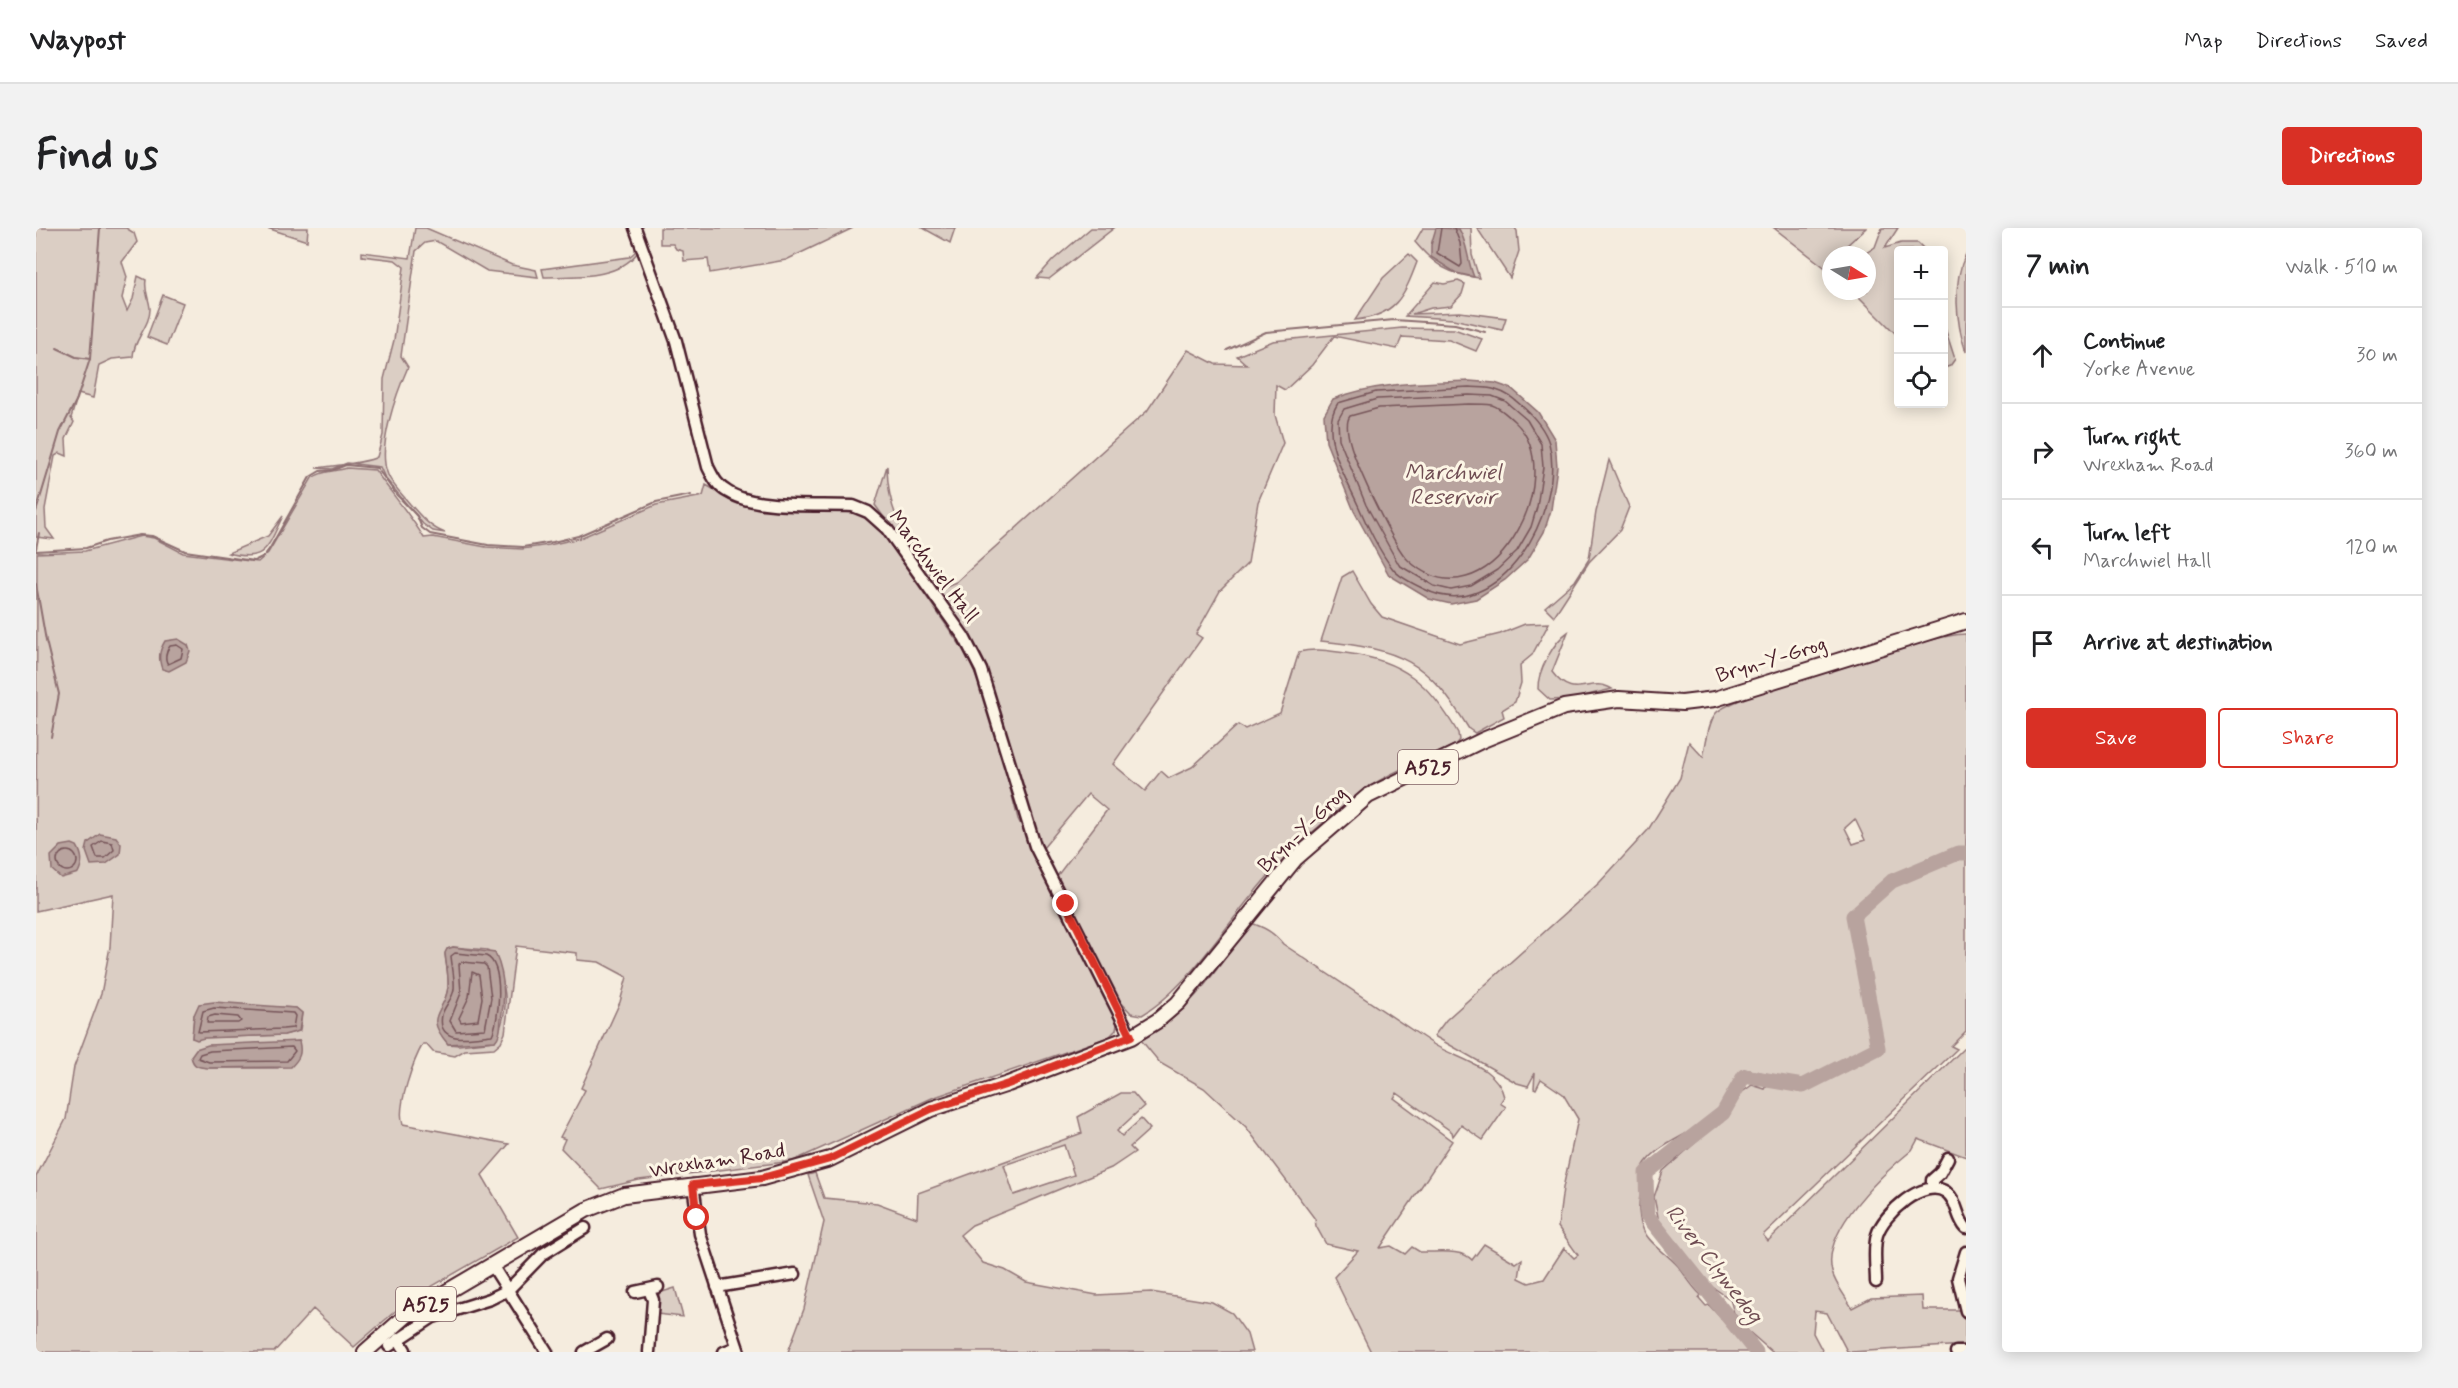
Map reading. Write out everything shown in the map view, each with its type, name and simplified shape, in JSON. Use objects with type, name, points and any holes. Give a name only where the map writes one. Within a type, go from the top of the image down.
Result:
[{"type":"main road","name":"Bryn-Y-Grog","points":[[1131,1036],[1157,1021],[1178,1003],[1295,859],[1368,796],[1483,740],[1564,707],[1619,699],[1682,704],[1715,699],[1966,621]]},
{"type":"main road","name":"Wrexham Road","points":[[366,1352],[407,1315],[586,1210],[624,1195],[762,1178],[830,1159],[931,1109],[1018,1080],[1131,1036]]},
{"type":"street","name":"Marchwiel Hall","points":[[635,228],[676,341],[708,466],[715,482],[727,492],[747,501],[853,506],[868,512],[887,529],[964,637],[981,670],[991,697],[1035,846],[1131,1036]]},
{"type":"street","points":[[1932,1188],[1932,1180],[1940,1173],[1948,1158]]},
{"type":"street","points":[[693,1185],[700,1234],[738,1350],[724,1352]]},
{"type":"street","points":[[1876,1282],[1870,1247],[1885,1221],[1915,1192],[1932,1188],[1944,1191],[1954,1201],[1966,1228]]},
{"type":"street","points":[[405,1350],[394,1343],[433,1317],[490,1299],[508,1290],[543,1254],[572,1242],[585,1228]]},
{"type":"street","points":[[1965,1304],[1958,1278],[1966,1252]]},
{"type":"street","points":[[492,1265],[547,1352]]},
{"type":"street","points":[[717,1287],[770,1283],[795,1274]]},
{"type":"street","points":[[635,1292],[654,1289],[649,1352]]},
{"type":"street","points":[[584,1352],[602,1346]]},
{"type":"street","points":[[1956,1352],[1966,1352]]},
{"type":"shaded area","points":[[36,228],[126,228],[134,233],[137,242],[122,262],[127,277],[122,298],[127,311],[133,299],[138,276],[146,280],[150,308],[148,320],[133,357],[112,359],[99,365],[93,398],[78,394],[71,418],[74,422],[66,439],[67,456],[60,453],[55,456],[45,509],[46,528],[54,539],[36,537]]},
{"type":"shaded area","points":[[267,228],[308,228],[307,241]]},
{"type":"shaded area","points":[[415,228],[426,228],[512,265],[536,270],[538,277],[487,271],[436,241],[425,243],[416,251],[401,356],[408,367],[389,420],[385,464],[390,479],[410,504],[430,524],[445,533],[433,531],[423,524],[385,478],[380,467],[351,464],[377,457],[383,435],[384,379],[394,340],[404,267],[395,260],[362,256],[362,252],[410,258]]},
{"type":"shaded area","points":[[660,228],[853,228],[786,260],[710,273],[708,259],[684,261],[683,251],[676,249],[673,244],[660,244]]},
{"type":"shaded area","points":[[923,228],[955,228],[950,243]]},
{"type":"shaded area","points":[[1091,228],[1114,228],[1049,279],[1037,278],[1053,260]]},
{"type":"shaded area","points":[[1423,228],[1471,228],[1472,255],[1479,278],[1443,268],[1429,257],[1415,242]]},
{"type":"shaded area","points":[[1477,228],[1515,228],[1517,231],[1519,251],[1510,278]]},
{"type":"shaded area","points":[[1774,228],[1866,228],[1846,246],[1822,246],[1822,265]]},
{"type":"shaded area","points":[[1882,228],[1898,228],[1885,248],[1901,243],[1918,243],[1921,246],[1894,246],[1894,332],[1862,300],[1876,300],[1875,246]]},
{"type":"shaded area","points":[[635,242],[638,252],[619,268],[595,275],[544,277],[542,269],[629,257],[635,252]]},
{"type":"shaded area","points":[[1409,254],[1417,262],[1396,303],[1380,314],[1355,320],[1383,278]]},
{"type":"shaded area","points":[[1966,254],[1966,352],[1958,316],[1957,290]]},
{"type":"shaded area","points":[[1458,281],[1465,284],[1462,294],[1451,306],[1431,308],[1412,314],[1460,312],[1506,318],[1502,330],[1453,319],[1405,316],[1435,282],[1444,284]]},
{"type":"shaded area","points":[[163,295],[183,303],[167,345],[147,337]]},
{"type":"shaded area","points":[[1402,328],[1454,329],[1482,339],[1476,351],[1449,340],[1402,337],[1397,349],[1334,336],[1312,365],[1285,390],[1276,385],[1275,415],[1283,443],[1258,502],[1248,563],[1220,591],[1196,634],[1202,638],[1113,764],[1145,791],[1161,771],[1169,778],[1192,767],[1238,725],[1245,729],[1280,713],[1299,652],[1311,650],[1365,656],[1399,668],[1413,677],[1437,701],[1458,733],[1459,740],[1455,745],[1377,782],[1335,813],[1270,874],[1177,987],[1160,1003],[1142,1015],[1131,1013],[1118,999],[1057,876],[1107,810],[1088,794],[1043,848],[1029,813],[987,673],[972,639],[875,505],[887,466],[891,500],[901,527],[935,580],[944,587],[956,582],[1147,411],[1188,350],[1215,364],[1247,365],[1237,356],[1273,341]]},
{"type":"shaded area","points":[[1948,337],[1955,359],[1948,367]]},
{"type":"shaded area","points":[[1609,460],[1629,507],[1620,530],[1589,562],[1554,616],[1545,607],[1575,581],[1589,559],[1596,512]]},
{"type":"shaded area","points":[[339,465],[343,465],[332,469],[316,468]]},
{"type":"shaded area","points":[[347,468],[375,470],[424,538],[433,537],[486,547],[522,549],[580,538],[656,505],[703,496],[706,485],[725,496],[852,511],[876,524],[967,655],[990,710],[1018,819],[1118,1018],[1116,1030],[1109,1037],[932,1098],[793,1161],[639,1180],[601,1189],[561,1148],[565,1139],[560,1137],[585,1090],[581,1088],[620,1002],[627,977],[599,962],[577,960],[577,953],[516,946],[505,1033],[501,1042],[494,1048],[465,1050],[455,1056],[433,1052],[426,1044],[423,1044],[407,1084],[401,1117],[403,1124],[509,1144],[482,1175],[518,1237],[408,1300],[354,1347],[313,1309],[274,1352],[36,1352],[36,1177],[66,1119],[74,1067],[101,994],[110,947],[113,894],[36,911],[37,553],[85,551],[141,536],[154,538],[183,553],[258,562],[268,553],[312,478],[324,472]],"holes":[[[453,947],[487,950],[499,973],[505,994],[505,1005],[504,1016],[495,1041],[448,1044],[441,1034],[437,1020],[448,987],[445,954],[447,949]],[[274,1007],[296,1008],[302,1013],[300,1031],[284,1035],[192,1038],[194,1015]],[[299,1041],[278,1068],[209,1068],[276,1044]]]},
{"type":"shaded area","points":[[283,516],[264,550],[251,556],[228,553],[268,536]]},
{"type":"shaded area","points":[[1352,571],[1371,604],[1382,617],[1460,644],[1500,634],[1525,624],[1549,623],[1532,655],[1520,665],[1521,683],[1515,702],[1502,710],[1504,717],[1475,733],[1469,729],[1439,687],[1409,662],[1372,648],[1321,641],[1342,577]]},
{"type":"shaded area","points":[[1568,632],[1552,672],[1568,686],[1596,685],[1612,689],[1571,699],[1550,700],[1538,689],[1540,674],[1547,658],[1557,642]]},
{"type":"shaded area","points":[[1966,634],[1966,1031],[1951,1046],[1957,1049],[1763,1235],[1768,1241],[1966,1046],[1966,1157],[1918,1139],[1912,1150],[1885,1173],[1857,1205],[1836,1239],[1831,1256],[1833,1277],[1852,1308],[1871,1298],[1922,1296],[1923,1310],[1959,1310],[1965,1320],[1965,1345],[1851,1352],[1847,1351],[1827,1313],[1815,1311],[1813,1333],[1823,1352],[1772,1352],[1747,1330],[1734,1313],[1730,1299],[1705,1282],[1659,1222],[1654,1197],[1663,1171],[1725,1117],[1741,1093],[1752,1085],[1765,1089],[1774,1075],[1744,1069],[1720,1110],[1700,1126],[1664,1146],[1645,1163],[1640,1174],[1639,1206],[1643,1230],[1647,1237],[1678,1266],[1701,1295],[1699,1298],[1706,1306],[1709,1305],[1751,1352],[1371,1352],[1334,1277],[1358,1251],[1326,1244],[1316,1226],[1315,1219],[1246,1127],[1204,1088],[1160,1063],[1141,1040],[1158,1030],[1188,1004],[1215,972],[1250,923],[1269,931],[1283,944],[1433,1044],[1485,1070],[1500,1086],[1504,1097],[1500,1103],[1506,1107],[1483,1140],[1461,1125],[1453,1136],[1452,1132],[1397,1093],[1394,1098],[1452,1141],[1380,1248],[1391,1246],[1405,1254],[1412,1247],[1420,1252],[1455,1252],[1472,1260],[1484,1244],[1516,1263],[1522,1259],[1519,1278],[1529,1283],[1544,1279],[1564,1248],[1574,1258],[1578,1255],[1558,1227],[1563,1188],[1578,1119],[1563,1094],[1541,1079],[1536,1089],[1534,1088],[1535,1073],[1528,1086],[1517,1083],[1434,1036],[1446,1020],[1599,883],[1648,830],[1680,778],[1689,742],[1703,757],[1709,728],[1716,713],[1731,704],[1795,679],[1948,636]],"holes":[[[1855,819],[1865,840],[1853,844],[1845,828]]]},
{"type":"shaded area","points":[[1121,1093],[1133,1093],[1144,1106],[1117,1131],[1122,1136],[1141,1119],[1150,1129],[1130,1147],[1135,1152],[1111,1168],[972,1225],[960,1235],[983,1263],[1005,1270],[1026,1282],[1097,1295],[1151,1292],[1212,1302],[1232,1313],[1247,1334],[1252,1352],[788,1352],[804,1309],[824,1222],[808,1175],[815,1173],[824,1198],[877,1203],[917,1218],[918,1193],[1082,1133],[1078,1117]],"holes":[[[1064,1145],[1074,1175],[1014,1195],[1004,1165]]]},
{"type":"shaded area","points":[[675,1288],[683,1317],[657,1314],[659,1293]]},
{"type":"water","points":[[1436,228],[1459,229],[1474,277],[1456,273],[1431,257],[1431,245]]},
{"type":"water","name":"Marchwiel Reservoir","points":[[1469,381],[1495,383],[1512,389],[1538,412],[1555,440],[1557,467],[1551,510],[1544,532],[1528,559],[1505,580],[1476,599],[1451,604],[1429,599],[1389,575],[1354,511],[1326,442],[1324,415],[1333,399],[1366,389],[1400,384]]},
{"type":"water","points":[[178,639],[188,645],[190,651],[186,662],[169,671],[162,669],[160,651],[165,641]]},
{"type":"water","points":[[100,834],[116,837],[121,844],[120,854],[106,864],[91,865],[86,851],[88,843]]},
{"type":"water","points":[[72,844],[77,846],[80,853],[81,866],[78,873],[61,878],[52,870],[51,856],[61,846]]},
{"type":"water","points":[[453,947],[495,953],[503,977],[504,1002],[500,1031],[495,1041],[448,1044],[440,1034],[436,1020],[437,1014],[448,987],[445,953],[447,949]]},
{"type":"water","points":[[214,1002],[296,1008],[302,1013],[299,1031],[284,1035],[197,1040],[192,1038],[194,1015],[199,1004]]},
{"type":"water","points":[[299,1041],[300,1055],[291,1067],[205,1068],[195,1064],[191,1056],[196,1049],[208,1045]]},
{"type":"waterway","points":[[90,359],[100,228]]},
{"type":"waterway","points":[[1227,350],[1266,332],[1394,320],[1455,324],[1485,332]]},
{"type":"waterway","points":[[36,512],[60,432],[77,399],[90,359],[76,357],[57,348]]},
{"type":"waterway","points":[[36,551],[86,548],[107,541],[140,535],[152,536],[185,551],[254,561],[264,556],[270,548],[310,477],[320,471],[333,470],[346,465],[377,468],[396,494],[417,516],[422,528],[430,534],[488,545],[523,547],[578,536],[656,502],[691,495]]},
{"type":"waterway","points":[[36,549],[39,533]]},
{"type":"waterway","points":[[36,584],[46,641],[59,694],[51,737]]},
{"type":"waterway","name":"River Clywedog","points":[[1756,1352],[1647,1215],[1646,1173],[1723,1113],[1744,1076],[1803,1086],[1878,1048],[1853,916],[1892,881],[1958,853],[1966,853]]},
{"type":"route","points":[[697,1218],[693,1185],[762,1178],[830,1159],[931,1109],[1008,1084],[1131,1036],[1066,904]]}]
